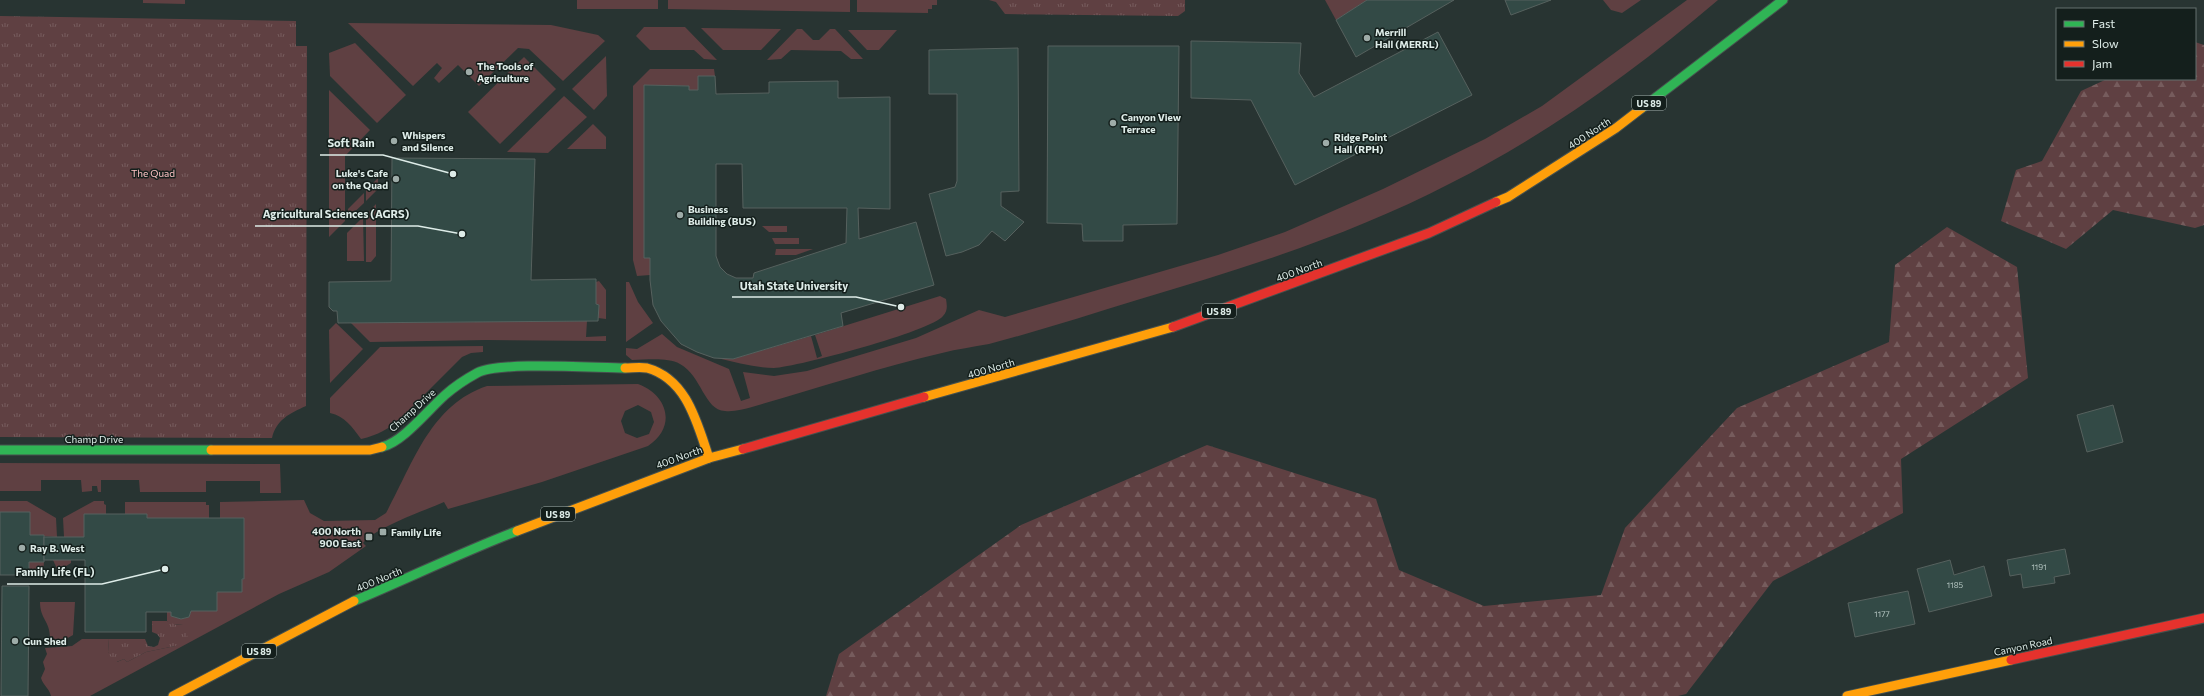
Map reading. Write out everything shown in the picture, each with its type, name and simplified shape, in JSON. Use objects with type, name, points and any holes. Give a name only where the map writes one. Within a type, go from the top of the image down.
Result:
[{"type":"main road","name":"400 North","points":[[173,696],[344,605],[409,578],[466,550],[709,458],[1174,327],[1346,265],[1429,233],[1508,196],[1616,128],[1783,0]]},
{"type":"main road","name":"Champ Drive","points":[[0,450],[370,450],[387,446],[399,438],[446,394],[478,372],[497,368],[522,367],[646,368],[667,377],[679,388],[692,410],[709,458]]},
{"type":"main road","name":"Canyon Road","points":[[1847,696],[2204,618]]},
{"type":"green space","points":[[143,0],[185,0],[185,4],[143,3]]},
{"type":"green space","points":[[577,0],[658,0],[658,9],[577,9]]},
{"type":"green space","points":[[668,0],[850,0],[850,12],[668,9]]},
{"type":"green space","points":[[857,0],[937,0],[937,5],[932,5],[932,9],[928,9],[928,13],[857,12]]},
{"type":"green space","points":[[989,0],[1185,0],[1185,11],[1178,16],[1005,14],[996,2]]},
{"type":"green space","points":[[1325,0],[1367,0],[1336,20]]},
{"type":"green space","points":[[1603,0],[1641,0],[1622,13],[1611,10]]},
{"type":"green space","points":[[1687,0],[1718,0],[1623,76],[1522,144],[1487,164],[1413,202],[1375,219],[1257,263],[1026,334],[989,344],[953,350],[918,359],[735,411],[725,411],[712,405],[693,376],[680,364],[669,360],[632,360],[626,355],[626,348],[637,349],[662,334],[677,347],[729,369],[741,401],[750,398],[743,372],[774,376],[807,371],[916,338],[979,310],[1005,317],[1218,255],[1285,232],[1383,189],[1485,139],[1542,106]]},
{"type":"green space","name":"The Quad","points":[[0,16],[296,21],[296,46],[307,46],[306,406],[294,411],[284,418],[277,426],[272,438],[0,437]]},
{"type":"green space","points":[[348,23],[551,25],[598,35],[605,41],[563,81],[529,49],[518,48],[479,86],[458,65],[439,83],[434,78],[442,68],[437,63],[413,86]]},
{"type":"green space","points":[[644,27],[685,27],[717,60],[704,59],[694,50],[650,50],[636,36]]},
{"type":"green space","points":[[701,28],[781,29],[761,50],[723,50]]},
{"type":"green space","points":[[797,29],[802,29],[813,40],[819,40],[830,29],[835,29],[863,59],[851,59],[841,51],[791,50],[781,59],[767,60]]},
{"type":"green space","points":[[848,30],[897,30],[879,50],[867,50]]},
{"type":"green space","points":[[2196,42],[2204,45],[2204,225],[2195,228],[2113,210],[2066,249],[2001,221],[2016,170],[2042,161],[2081,91],[2105,80],[2196,80]]},
{"type":"green space","points":[[355,43],[406,95],[377,123],[330,76],[329,53]]},
{"type":"green space","points":[[606,56],[607,96],[594,110],[572,89]]},
{"type":"green space","points":[[524,57],[556,89],[500,144],[468,112]]},
{"type":"green space","points":[[650,69],[714,69],[715,76],[698,76],[698,90],[689,90],[688,86],[644,85],[644,258],[650,258],[650,275],[637,276],[633,260],[633,86]]},
{"type":"green space","points":[[329,90],[370,130],[345,156],[345,221],[329,237]]},
{"type":"green space","points":[[564,96],[587,117],[548,153],[507,152]]},
{"type":"green space","points":[[593,124],[606,137],[606,149],[567,149]]},
{"type":"green space","points":[[378,178],[378,189],[366,201],[366,190]]},
{"type":"green space","points":[[364,193],[364,203],[347,219],[348,209]]},
{"type":"green space","points":[[376,204],[376,256],[371,262],[366,262],[366,215]]},
{"type":"green space","points":[[363,217],[364,261],[347,261],[347,233]]},
{"type":"green space","points":[[762,226],[787,226],[787,232],[769,232]]},
{"type":"green space","points":[[1947,227],[2017,267],[2028,378],[1901,459],[1903,513],[1773,581],[1686,694],[1678,696],[826,696],[839,654],[1021,525],[1207,445],[1376,499],[1399,570],[1484,606],[1601,595],[1625,528],[1737,408],[1889,342],[1895,265]]},
{"type":"green space","points":[[772,238],[799,238],[799,244],[775,244]]},
{"type":"green space","points":[[776,249],[813,249],[796,255],[775,255]]},
{"type":"green space","points":[[599,281],[606,290],[606,319],[598,318],[599,305],[596,304],[596,282]]},
{"type":"green space","points":[[626,282],[629,282],[638,302],[653,323],[626,342]]},
{"type":"green space","points":[[940,296],[946,299],[947,306],[945,314],[934,322],[891,339],[835,355],[809,362],[774,368],[753,366],[717,358],[733,359],[811,336],[817,358],[822,356],[815,335]]},
{"type":"green space","points":[[587,321],[586,337],[606,336],[606,341],[486,340],[370,342],[351,323]]},
{"type":"green space","points":[[336,323],[363,349],[330,383],[329,330]]},
{"type":"green space","points":[[483,346],[483,352],[471,353],[462,357],[402,417],[388,428],[373,436],[361,439],[344,419],[330,413],[330,398],[380,347]]},
{"type":"green space","points":[[638,384],[648,389],[662,403],[665,412],[663,430],[648,446],[542,482],[448,509],[444,502],[389,525],[369,537],[363,543],[366,546],[329,572],[279,594],[90,696],[51,696],[41,678],[45,669],[43,662],[47,654],[45,648],[72,646],[82,639],[109,639],[108,652],[117,662],[124,659],[127,662],[146,652],[175,646],[183,624],[175,625],[169,623],[167,621],[167,612],[171,612],[171,616],[181,619],[189,617],[191,611],[217,611],[217,592],[244,579],[244,518],[220,518],[220,502],[304,500],[310,513],[324,521],[375,520],[386,513],[425,438],[437,422],[451,407],[467,395],[487,386]],"holes":[[[638,405],[651,412],[654,422],[649,434],[637,438],[625,433],[621,421],[625,411]]]},
{"type":"green space","points":[[0,463],[280,464],[281,493],[260,493],[260,481],[206,481],[206,492],[140,492],[139,480],[101,480],[101,492],[98,492],[97,486],[92,486],[92,491],[82,492],[81,480],[41,480],[41,491],[0,491]]},
{"type":"green space","points":[[0,501],[27,501],[56,518],[57,537],[30,535],[30,512],[0,512]]},
{"type":"green space","points":[[94,501],[104,501],[104,504],[106,505],[106,514],[84,514],[84,537],[64,537],[63,518]]},
{"type":"green space","points":[[125,502],[206,502],[206,505],[209,505],[209,518],[147,518],[147,514],[125,514]]},
{"type":"green space","points":[[53,560],[71,560],[71,563],[58,571]]},
{"type":"green space","points":[[29,562],[44,562],[43,572],[29,572]]},
{"type":"green space","points":[[40,602],[75,602],[73,635],[66,639],[53,640],[50,638],[50,632],[40,608]]},
{"type":"green space","points":[[152,621],[167,621],[176,625],[183,624],[188,638],[175,646],[146,652],[127,662],[124,659],[114,663],[108,652],[109,639],[145,639],[148,646],[154,647],[158,645],[160,638],[157,634],[152,632]]},
{"type":"building","name":"Merrill Hall (MERRL)","points":[[1367,0],[1454,0],[1356,57],[1336,20]]},
{"type":"building","points":[[1505,0],[1551,0],[1511,15]]},
{"type":"building","name":"Ridge Point Hall (RPH)","points":[[1438,32],[1472,95],[1295,185],[1251,100],[1191,98],[1191,41],[1301,43],[1299,73],[1314,97]]},
{"type":"building","name":"Canyon View Terrace","points":[[1048,46],[1179,46],[1177,224],[1123,225],[1123,241],[1083,241],[1082,224],[1047,223]]},
{"type":"building","points":[[1018,48],[1019,191],[1001,192],[1001,206],[1024,222],[1005,241],[992,231],[979,245],[962,252],[946,256],[929,194],[955,187],[957,181],[957,94],[929,94],[929,50]]},
{"type":"building","name":"Business Building (BUS)","points":[[698,76],[715,76],[716,94],[769,93],[769,82],[838,81],[838,98],[890,97],[890,209],[858,208],[859,239],[916,222],[934,285],[841,313],[843,326],[733,359],[714,358],[681,344],[661,321],[653,305],[650,280],[650,258],[644,258],[644,85],[689,86],[689,90],[698,90]],"holes":[[[716,164],[742,164],[743,208],[847,208],[846,243],[754,273],[753,278],[736,278],[727,274],[720,267],[716,256]]]},
{"type":"building","points":[[392,158],[535,159],[531,280],[596,279],[596,304],[599,305],[598,321],[338,323],[337,311],[333,311],[329,307],[329,282],[391,281]]},
{"type":"building","points":[[2113,405],[2123,442],[2087,452],[2077,415]]},
{"type":"building","name":"Ray B. West","points":[[0,512],[30,512],[30,535],[44,535],[44,562],[29,562],[29,575],[0,575]]},
{"type":"building","points":[[84,514],[147,514],[147,518],[244,518],[244,579],[242,579],[242,592],[217,592],[217,611],[191,611],[189,617],[181,619],[171,616],[171,612],[146,612],[146,632],[85,632],[85,560],[44,560],[44,537],[84,537]]},
{"type":"building","points":[[2065,549],[2070,574],[2054,577],[2055,583],[2023,588],[2021,574],[2010,576],[2007,560]]},
{"type":"building","points":[[1950,560],[1954,575],[1984,566],[1992,596],[1929,612],[1917,569]]},
{"type":"building","name":"Gun Shed","points":[[2,586],[29,586],[28,696],[1,696]]},
{"type":"building","points":[[1908,591],[1915,624],[1855,637],[1848,603]]},
{"type":"traffic: fast","points":[[1642,108],[1783,0]]},
{"type":"traffic: fast","points":[[382,447],[390,444],[407,432],[445,395],[464,380],[488,369],[525,366],[625,368]]},
{"type":"traffic: fast","points":[[0,450],[211,450]]},
{"type":"traffic: fast","points":[[354,601],[517,531]]},
{"type":"traffic: slow","points":[[1496,202],[1508,197],[1616,128],[1642,108]]},
{"type":"traffic: slow","points":[[924,397],[1173,327]]},
{"type":"traffic: slow","points":[[625,368],[647,368],[661,374],[672,382],[681,392],[695,417],[709,458]]},
{"type":"traffic: slow","points":[[211,450],[370,450],[382,447]]},
{"type":"traffic: slow","points":[[517,531],[709,458],[743,449]]},
{"type":"traffic: slow","points":[[173,696],[354,601]]},
{"type":"traffic: slow","points":[[1847,696],[2011,660]]},
{"type":"traffic: jam","points":[[1173,327],[1429,233],[1496,202]]},
{"type":"traffic: jam","points":[[743,449],[924,397]]},
{"type":"traffic: jam","points":[[2011,660],[2204,618]]},
{"type":"place","name":"Merrill Hall (MERRL)","points":[[1367,38]]},
{"type":"place","name":"The Tools of Agriculture","points":[[469,72]]},
{"type":"place","name":"Canyon View Terrace","points":[[1113,123]]},
{"type":"place","name":"Whispers and Silence","points":[[394,141]]},
{"type":"place","name":"Ridge Point Hall (RPH)","points":[[1326,143]]},
{"type":"place","name":"Soft Rain","points":[[453,174]]},
{"type":"place","name":"Luke's Cafe on the Quad","points":[[396,179]]},
{"type":"place","name":"Business Building (BUS)","points":[[680,215]]},
{"type":"place","name":"Agricultural Sciences (AGRS)","points":[[462,234]]},
{"type":"place","name":"Utah State University","points":[[901,307]]},
{"type":"place","name":"Family Life","points":[[383,532]]},
{"type":"place","name":"400 North 900 East","points":[[369,537]]},
{"type":"place","name":"Ray B. West","points":[[22,548]]},
{"type":"place","name":"Family Life (FL)","points":[[165,569]]},
{"type":"place","name":"Gun Shed","points":[[15,641]]}]
